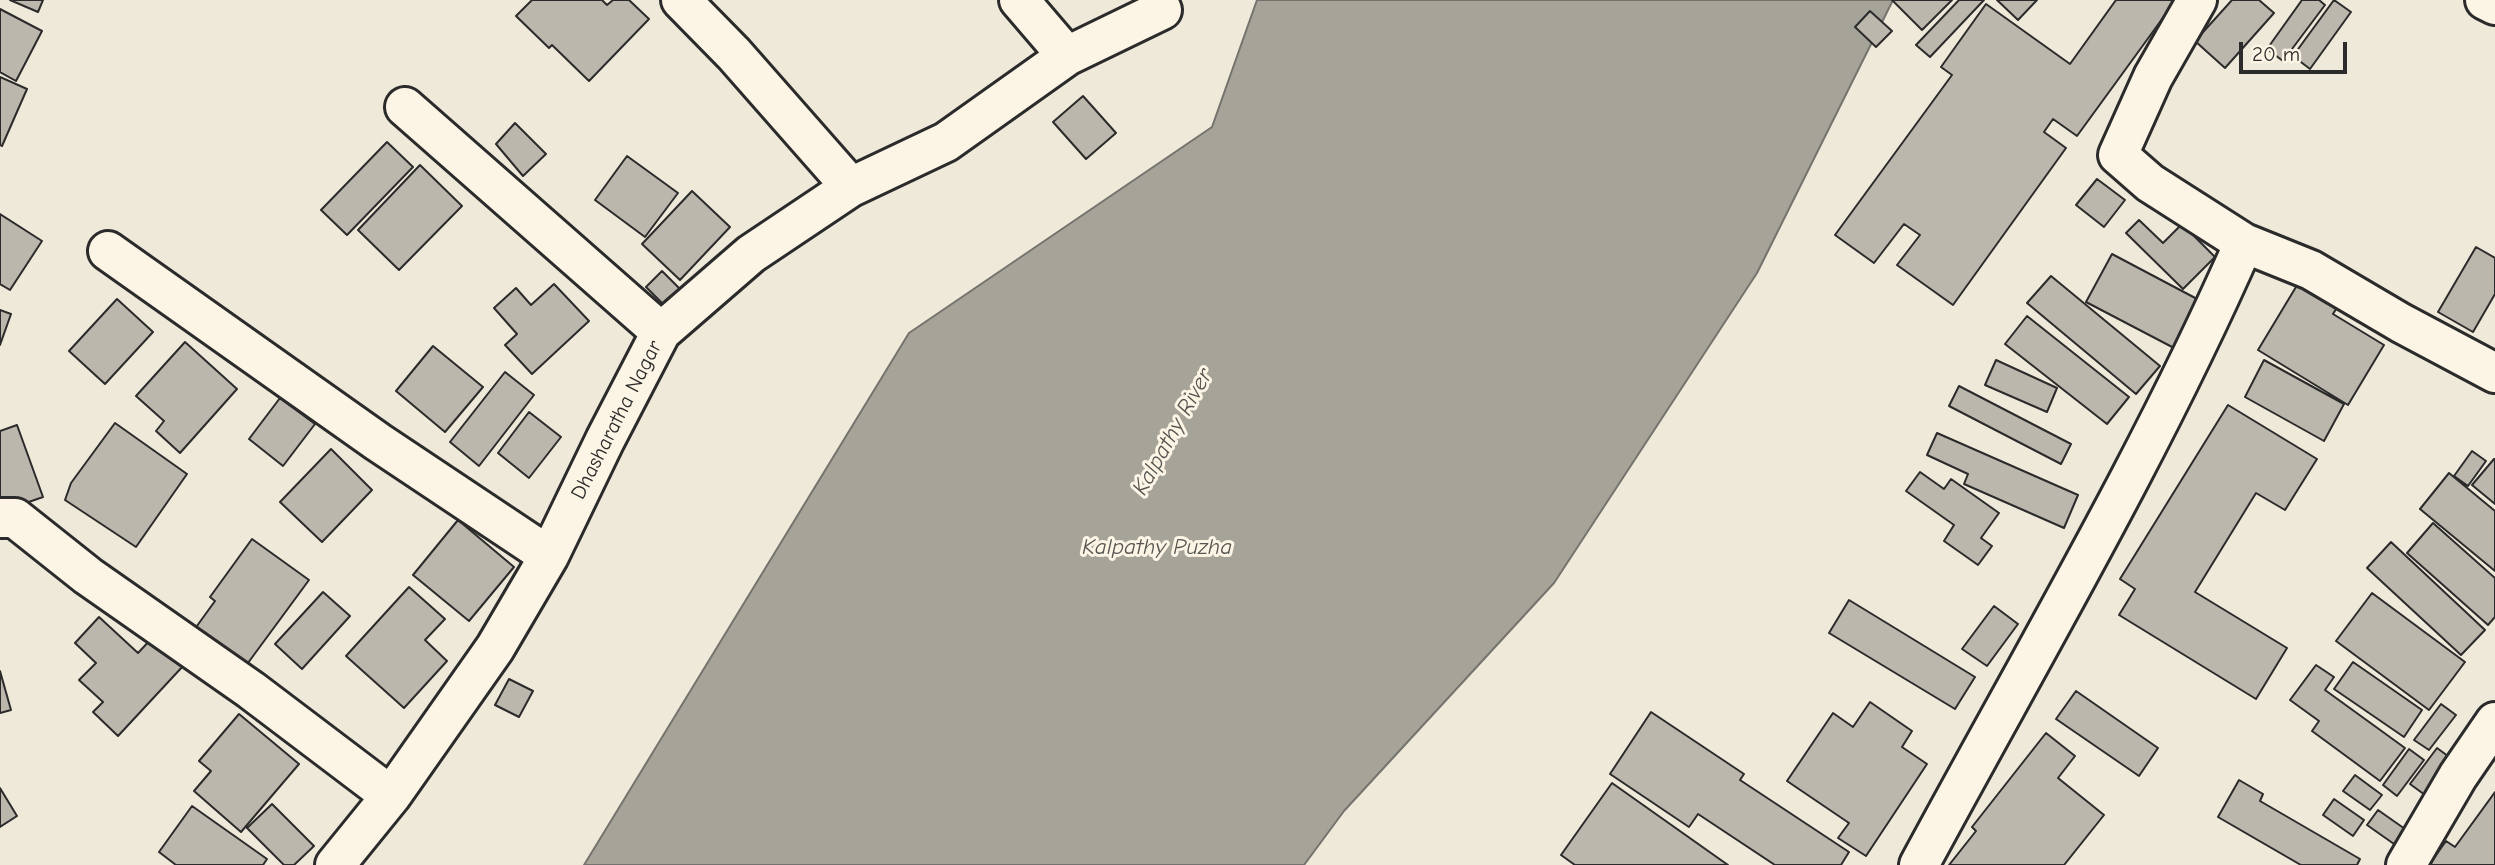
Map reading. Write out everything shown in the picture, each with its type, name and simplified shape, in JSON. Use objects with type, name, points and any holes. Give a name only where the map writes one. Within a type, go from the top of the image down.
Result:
[{"type":"street","points":[[681,0],[734,54],[851,187]]},
{"type":"street","points":[[1020,0],[1067,56]]},
{"type":"street","points":[[2197,0],[2153,77],[2118,155],[2150,183],[2244,243],[2311,270],[2401,323],[2495,373]]},
{"type":"street","points":[[2485,0],[2495,5]]},
{"type":"street","name":"Dhasharatha Nagar","points":[[335,865],[391,796],[495,648],[549,556],[661,332],[751,254],[851,187],[946,142],[1067,56],[1162,10]]},
{"type":"street","points":[[405,107],[661,332]]},
{"type":"street","points":[[1919,865],[2127,485],[2216,306],[2244,243]]},
{"type":"street","points":[[108,251],[379,442],[549,556]]},
{"type":"street","points":[[0,518],[15,518],[88,576],[251,690],[391,796]]},
{"type":"street","points":[[2406,865],[2458,776],[2495,722]]},
{"type":"water","name":"Kalpathy Puzha","points":[[1257,0],[1893,0],[1757,273],[1554,583],[1344,811],[1304,865],[584,865],[909,333],[1212,127]]},
{"type":"building","points":[[10,0],[43,0],[38,12]]},
{"type":"building","points":[[532,0],[602,0],[607,5],[613,0],[629,0],[649,19],[589,81],[552,45],[549,48],[516,16]]},
{"type":"building","points":[[1892,0],[1952,0],[1922,30]]},
{"type":"building","points":[[1959,0],[1984,0],[1930,57],[1916,45]]},
{"type":"building","points":[[1997,0],[2037,0],[2018,20]]},
{"type":"building","points":[[2116,0],[2176,0],[2077,136],[2053,119],[2044,132],[2066,148],[1953,305],[1897,265],[1920,235],[1904,224],[1874,263],[1835,235],[1952,75],[1941,67],[1986,4],[2070,64]]},
{"type":"building","points":[[2232,0],[2259,0],[2274,13],[2225,68],[2195,41]]},
{"type":"building","points":[[2302,0],[2319,0],[2325,5],[2283,61],[2267,49]]},
{"type":"building","points":[[2334,0],[2351,12],[2310,69],[2293,56]]},
{"type":"building","points":[[0,9],[42,31],[16,81],[0,72]]},
{"type":"building","points":[[1870,11],[1892,31],[1876,47],[1855,27]]},
{"type":"building","points":[[0,77],[27,89],[2,146],[0,145]]},
{"type":"building","points":[[1083,96],[1116,133],[1086,159],[1053,122]]},
{"type":"building","points":[[515,123],[546,154],[523,176],[496,144]]},
{"type":"building","points":[[387,142],[413,167],[347,235],[321,210]]},
{"type":"building","points":[[627,156],[678,193],[645,237],[595,200]]},
{"type":"building","points":[[420,165],[462,206],[399,270],[358,230]]},
{"type":"building","points":[[2097,179],[2125,200],[2104,227],[2076,205]]},
{"type":"building","points":[[692,191],[730,227],[680,280],[642,244]]},
{"type":"building","points":[[0,214],[42,241],[10,290],[0,284]]},
{"type":"building","points":[[2139,220],[2163,243],[2182,224],[2215,257],[2183,289],[2126,233]]},
{"type":"building","points":[[2476,247],[2495,258],[2495,294],[2473,332],[2438,312]]},
{"type":"building","points":[[2112,254],[2199,300],[2174,348],[2086,302]]},
{"type":"building","points":[[662,271],[684,293],[668,309],[646,287]]},
{"type":"building","points":[[2051,276],[2160,366],[2136,394],[2027,303]]},
{"type":"building","points":[[2302,277],[2341,301],[2333,314],[2384,345],[2348,405],[2258,350]]},
{"type":"building","points":[[554,284],[589,321],[532,374],[505,345],[517,334],[494,308],[516,288],[531,305]]},
{"type":"building","points":[[117,299],[153,332],[105,384],[69,351]]},
{"type":"building","points":[[0,310],[11,314],[0,345]]},
{"type":"building","points":[[2027,316],[2129,397],[2107,424],[2005,344]]},
{"type":"building","points":[[185,342],[237,389],[180,453],[156,431],[164,421],[136,396]]},
{"type":"building","points":[[433,346],[483,387],[445,432],[396,391]]},
{"type":"building","points":[[1996,360],[2057,388],[2047,412],[1985,385]]},
{"type":"building","points":[[2264,360],[2344,404],[2324,441],[2245,397]]},
{"type":"building","points":[[505,372],[534,395],[479,466],[450,442]]},
{"type":"building","points":[[1959,386],[2071,444],[2061,464],[1949,406]]},
{"type":"building","points":[[280,398],[315,424],[283,466],[249,439]]},
{"type":"building","points":[[2228,405],[2317,459],[2285,510],[2256,493],[2195,592],[2287,648],[2256,699],[2119,615],[2135,589],[2120,579]]},
{"type":"building","points":[[529,412],[561,437],[529,478],[498,453]]},
{"type":"building","points":[[115,423],[187,474],[136,547],[65,500],[71,483]]},
{"type":"building","points":[[17,425],[43,497],[0,512],[0,431]]},
{"type":"building","points":[[1937,433],[2078,495],[2064,528],[1964,484],[1968,474],[1927,455]]},
{"type":"building","points":[[331,449],[372,490],[322,542],[280,502]]},
{"type":"building","points":[[2472,451],[2486,461],[2468,486],[2454,476]]},
{"type":"building","points":[[2495,459],[2495,504],[2472,485]]},
{"type":"building","points":[[1920,472],[1944,489],[1951,479],[1999,513],[1981,538],[1992,546],[1978,565],[1944,541],[1954,525],[1906,491]]},
{"type":"building","points":[[2449,473],[2495,511],[2495,571],[2420,509]]},
{"type":"building","points":[[458,520],[514,567],[469,621],[413,575]]},
{"type":"building","points":[[2433,523],[2495,578],[2495,617],[2488,625],[2407,553]]},
{"type":"building","points":[[252,539],[309,580],[245,667],[194,630],[215,601],[210,597]]},
{"type":"building","points":[[2391,542],[2485,630],[2461,655],[2367,568]]},
{"type":"building","points":[[409,587],[445,619],[425,640],[447,661],[404,708],[346,656]]},
{"type":"building","points":[[323,592],[350,616],[302,669],[275,644]]},
{"type":"building","points":[[2372,593],[2465,662],[2429,710],[2336,641]]},
{"type":"building","points":[[1849,600],[1975,677],[1955,709],[1829,633]]},
{"type":"building","points":[[1994,606],[2018,624],[1987,666],[1962,649]]},
{"type":"building","points":[[99,617],[138,653],[153,637],[184,665],[118,736],[93,712],[103,702],[79,680],[96,663],[75,643]]},
{"type":"building","points":[[2353,662],[2422,710],[2404,737],[2334,689]]},
{"type":"building","points":[[2316,665],[2334,677],[2325,690],[2405,748],[2380,781],[2312,731],[2319,721],[2290,700]]},
{"type":"building","points":[[0,671],[11,710],[0,713]]},
{"type":"building","points":[[509,679],[533,691],[519,717],[495,705]]},
{"type":"building","points":[[2076,691],[2158,748],[2139,776],[2056,719]]},
{"type":"building","points":[[1870,702],[1912,731],[1902,747],[1927,764],[1866,856],[1838,838],[1849,823],[1787,781],[1833,713],[1853,727]]},
{"type":"building","points":[[2441,704],[2456,715],[2429,750],[2414,740]]},
{"type":"building","points":[[1651,712],[1744,774],[1740,780],[1849,852],[1841,865],[1775,865],[1698,814],[1689,827],[1610,774]]},
{"type":"building","points":[[239,714],[299,764],[241,832],[194,791],[211,771],[199,761]]},
{"type":"building","points":[[2046,733],[2075,756],[2058,778],[2104,815],[2064,865],[1949,865],[1976,831],[1972,827]]},
{"type":"building","points":[[2437,748],[2452,759],[2425,795],[2410,784]]},
{"type":"building","points":[[2409,749],[2424,760],[2397,796],[2383,785]]},
{"type":"building","points":[[2355,775],[2382,795],[2370,810],[2343,791]]},
{"type":"building","points":[[2239,780],[2263,794],[2260,801],[2360,859],[2357,865],[2301,865],[2218,817]]},
{"type":"building","points":[[1612,783],[1728,865],[1575,865],[1561,855]]},
{"type":"building","points":[[0,788],[17,816],[0,827]]},
{"type":"building","points":[[2495,792],[2495,865],[2429,865],[2446,841],[2455,847]]},
{"type":"building","points":[[2334,799],[2364,820],[2353,836],[2323,815]]},
{"type":"building","points":[[272,804],[314,846],[294,865],[284,865],[247,828]]},
{"type":"building","points":[[192,806],[267,859],[263,865],[176,865],[159,852]]},
{"type":"building","points":[[2378,810],[2405,829],[2394,844],[2367,825]]},
{"type":"water label","name":"Kalpathy River","points":[[1173,432]]}]
